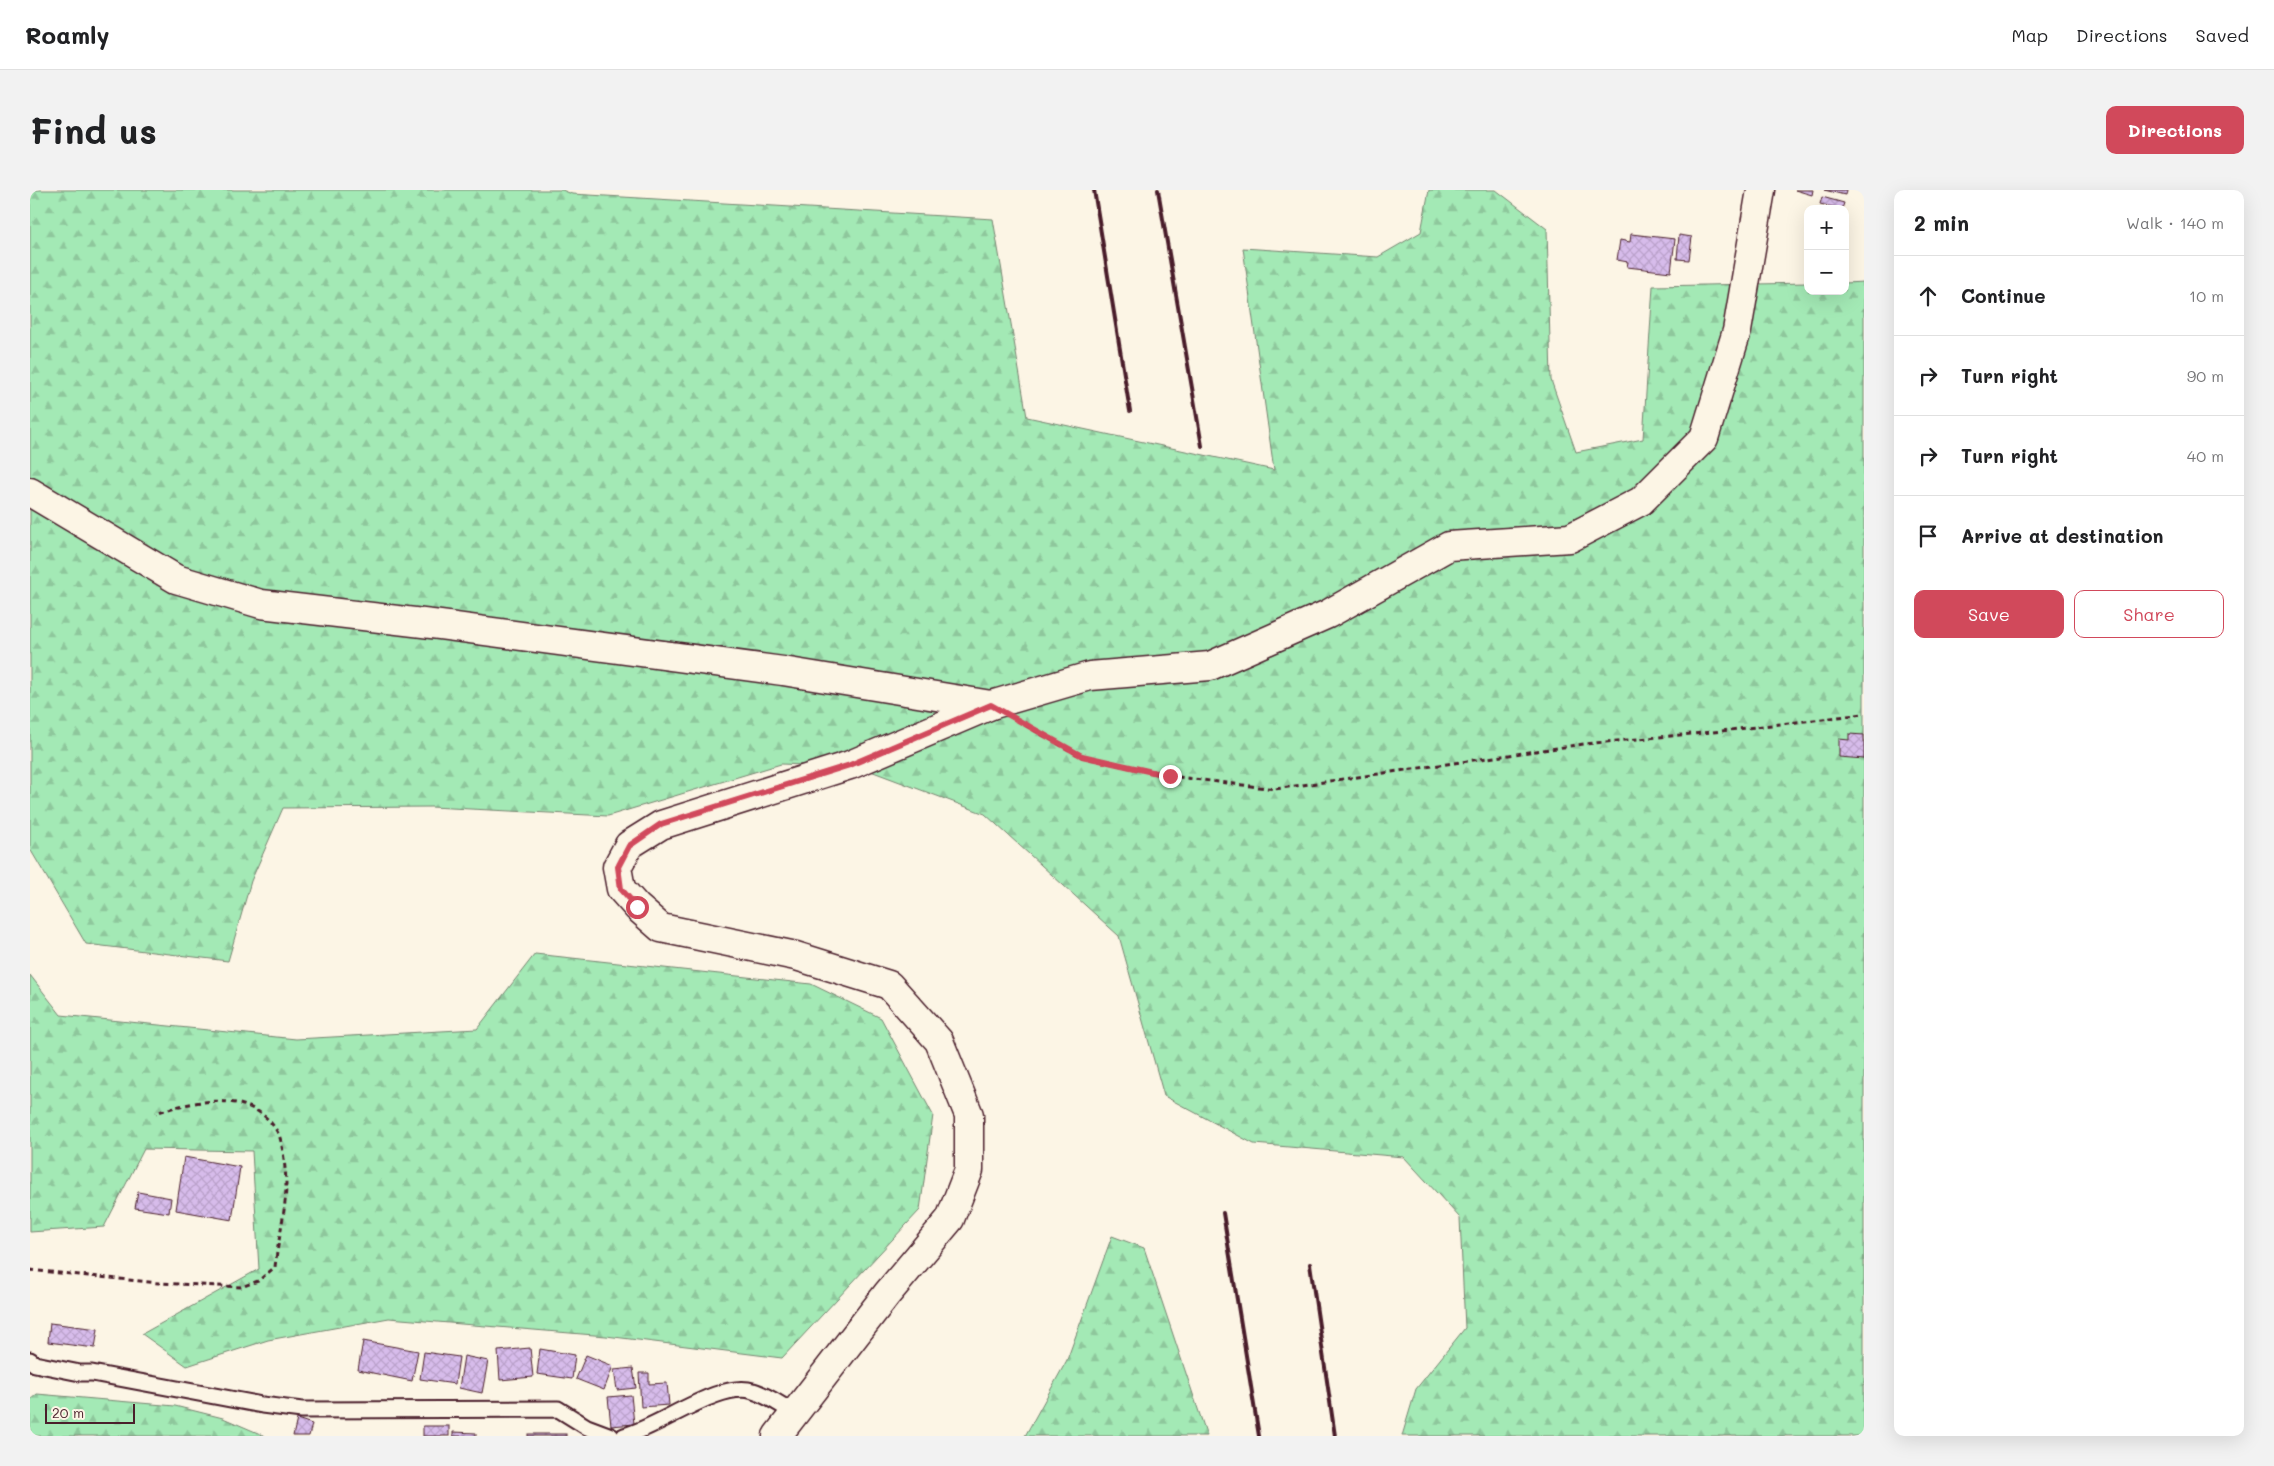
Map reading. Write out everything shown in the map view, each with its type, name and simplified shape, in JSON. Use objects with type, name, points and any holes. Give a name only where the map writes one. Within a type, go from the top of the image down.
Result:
[{"type":"street","points":[[777,1436],[887,1294],[950,1220],[969,1170],[969,1115],[939,1041],[889,985],[796,956],[661,928],[637,907],[621,889],[618,867],[629,846],[661,824],[850,765],[991,705],[1090,676],[1210,666],[1328,614],[1449,546],[1570,538],[1641,501],[1704,438],[1737,331],[1761,190]]},
{"type":"street","points":[[30,492],[176,579],[261,604],[440,625],[773,670],[991,705]]},
{"type":"lane","points":[[30,1360],[35,1364],[80,1373],[92,1373],[262,1405],[302,1410],[558,1410],[587,1426],[611,1436]]},
{"type":"lane","points":[[624,1436],[642,1432],[720,1392],[752,1390],[795,1413]]},
{"type":"path","points":[[991,705],[1082,756],[1170,776],[1276,789],[1584,744],[1713,732],[1864,714]]},
{"type":"path","points":[[30,1270],[159,1283],[241,1286],[258,1281],[275,1267],[286,1184],[280,1136],[267,1119],[244,1104],[200,1101],[156,1113]]},
{"type":"green space","points":[[30,190],[562,190],[572,194],[993,219],[1027,417],[1274,470],[1243,248],[1378,257],[1421,232],[1429,190],[1496,190],[1547,229],[1551,380],[1576,452],[1643,439],[1653,286],[1804,283],[1804,295],[1849,295],[1849,283],[1864,282],[1864,1436],[1402,1436],[1416,1389],[1465,1328],[1460,1218],[1404,1157],[1254,1144],[1164,1096],[1119,936],[985,814],[860,767],[781,764],[608,816],[431,807],[283,808],[251,881],[228,961],[86,944],[30,849]]},
{"type":"green space","points":[[535,954],[811,984],[881,1018],[933,1115],[920,1210],[782,1358],[606,1336],[389,1318],[268,1340],[187,1366],[142,1334],[259,1269],[252,1151],[144,1149],[104,1227],[30,1232],[30,975],[61,1015],[296,1039],[477,1029]]},
{"type":"green space","points":[[1112,1236],[1144,1248],[1207,1436],[1025,1436],[1067,1360]]},
{"type":"green space","points":[[37,1394],[175,1406],[223,1418],[265,1436],[30,1436],[30,1400]]},
{"type":"building","points":[[1795,190],[1813,190],[1812,195]]},
{"type":"building","points":[[1824,190],[1846,190],[1845,195]]},
{"type":"building","points":[[1822,197],[1844,203],[1843,205],[1820,204]]},
{"type":"building","points":[[1631,234],[1675,239],[1671,272],[1627,267],[1628,262],[1617,260],[1620,240],[1630,242]]},
{"type":"building","points":[[1679,235],[1692,237],[1689,260],[1677,259]]},
{"type":"building","points":[[1849,734],[1864,735],[1864,759],[1839,757],[1839,739],[1849,740]]},
{"type":"building","points":[[184,1157],[240,1167],[232,1220],[176,1210]]},
{"type":"building","points":[[138,1192],[171,1198],[169,1213],[135,1208]]},
{"type":"building","points":[[50,1323],[98,1329],[95,1348],[48,1342]]},
{"type":"building","points":[[363,1341],[418,1351],[412,1381],[358,1370]]},
{"type":"building","points":[[530,1348],[533,1377],[500,1380],[498,1351]]},
{"type":"building","points":[[540,1349],[575,1355],[572,1379],[537,1374]]},
{"type":"building","points":[[424,1352],[459,1357],[455,1384],[420,1379]]},
{"type":"building","points":[[586,1355],[613,1366],[604,1390],[576,1379]]},
{"type":"building","points":[[464,1356],[488,1361],[482,1393],[459,1388]]},
{"type":"building","points":[[633,1368],[636,1388],[617,1390],[614,1370]]},
{"type":"building","points":[[639,1373],[649,1373],[649,1384],[667,1383],[669,1405],[641,1407]]},
{"type":"building","points":[[631,1395],[634,1424],[611,1426],[608,1397]]},
{"type":"building","points":[[297,1419],[312,1424],[309,1436],[293,1436]]},
{"type":"building","points":[[423,1426],[449,1426],[449,1436],[423,1436]]},
{"type":"building","points":[[453,1432],[476,1433],[476,1436],[453,1436]]},
{"type":"building","points":[[528,1434],[566,1434],[566,1436],[528,1436]]},
{"type":"railway","points":[[1094,190],[1130,411]]},
{"type":"railway","points":[[1158,190],[1202,446]]},
{"type":"railway","points":[[1223,1213],[1259,1436]]},
{"type":"railway","points":[[1310,1264],[1335,1436]]},
{"type":"route","points":[[637,907],[621,889],[618,867],[629,846],[661,824],[850,765],[991,705],[1082,756],[1170,776]]}]
